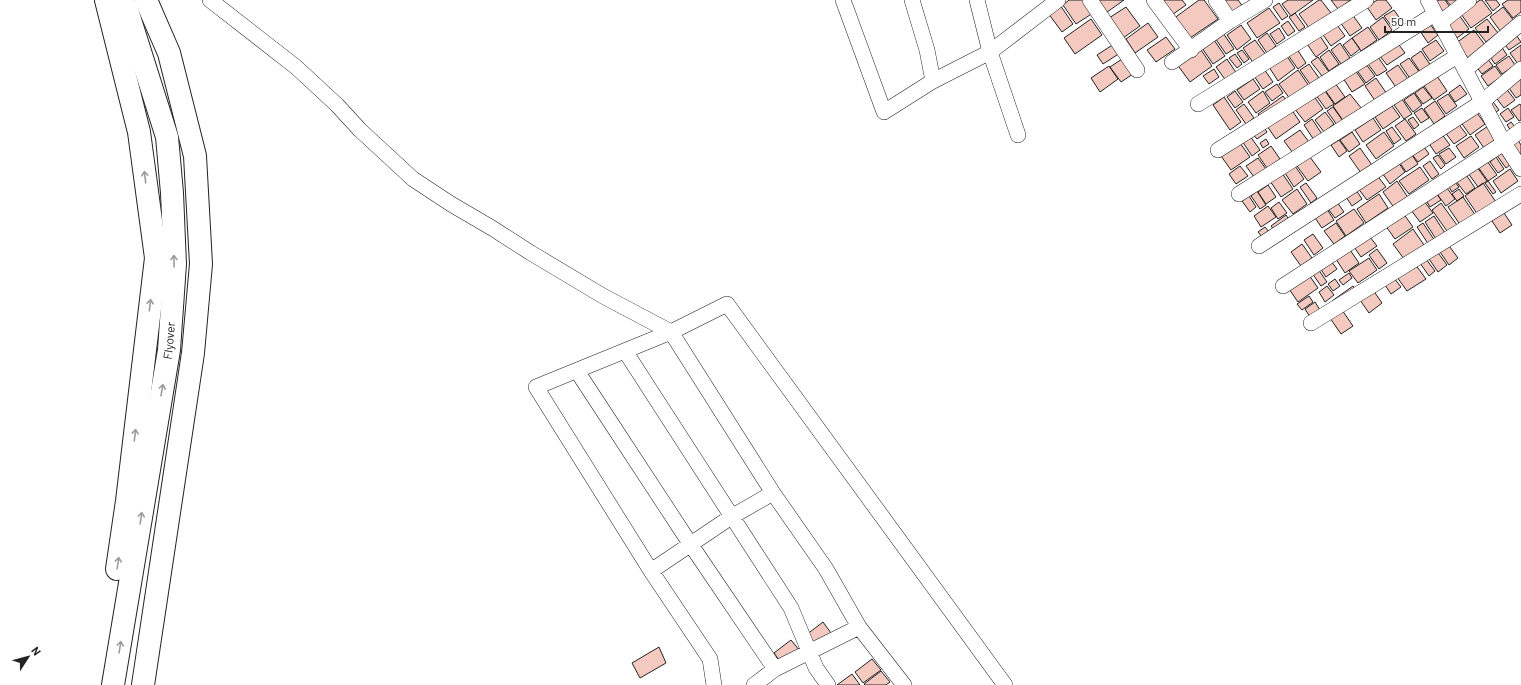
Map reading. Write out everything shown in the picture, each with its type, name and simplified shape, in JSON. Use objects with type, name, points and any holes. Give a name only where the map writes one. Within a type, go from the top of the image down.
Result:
[{"type":"highway","points":[[99,685],[127,501],[156,258],[139,132],[106,0]]},
{"type":"highway","name":"Flyover","points":[[113,685],[169,350],[175,264],[172,193],[167,137],[126,7],[122,0]]},
{"type":"highway","name":"Flyover","points":[[143,685],[193,353],[201,264],[195,156],[168,53],[146,0]]},
{"type":"highway","points":[[156,685],[205,327],[209,224],[197,132],[174,40],[158,0]]},
{"type":"street","points":[[210,0],[296,67],[337,105],[360,130],[413,179],[451,204],[603,296],[671,332],[773,493],[826,569],[859,628],[904,685]]},
{"type":"street","points":[[843,0],[884,112],[933,81],[990,52],[1055,1]]},
{"type":"street","points":[[912,0],[928,50],[933,81]]},
{"type":"street","points":[[977,0],[990,52],[1018,135]]},
{"type":"street","points":[[1090,0],[1137,70]]},
{"type":"street","points":[[1154,0],[1191,50]]},
{"type":"street","points":[[1216,0],[1230,21]]},
{"type":"street","points":[[1172,62],[1230,21],[1265,0]]},
{"type":"street","points":[[1198,104],[1366,0]]},
{"type":"street","points":[[1428,0],[1504,143],[1521,169]]},
{"type":"street","points":[[1218,150],[1469,0]]},
{"type":"street","points":[[1465,70],[1521,23]]},
{"type":"street","points":[[1239,194],[1457,56]]},
{"type":"street","points":[[1259,246],[1482,102],[1521,69]]},
{"type":"street","points":[[1284,286],[1504,143],[1521,130]]},
{"type":"street","points":[[1311,323],[1521,194]]},
{"type":"street","points":[[714,685],[710,659],[651,571],[536,387],[671,332],[727,304],[1005,685]]},
{"type":"street","points":[[625,351],[791,608],[816,668],[828,685]]},
{"type":"street","points":[[577,371],[691,545],[775,669]]},
{"type":"street","points":[[651,571],[731,517],[773,493]]},
{"type":"street","points":[[754,685],[775,669],[859,628]]},
{"type":"building","points":[[1069,0],[1083,0],[1093,13],[1076,24],[1063,5]]},
{"type":"building","points":[[1093,0],[1124,0],[1103,15]]},
{"type":"building","points":[[1158,0],[1182,0],[1186,5],[1169,17]]},
{"type":"building","points":[[1199,0],[1204,0],[1218,19],[1187,40],[1173,19]]},
{"type":"building","points":[[1220,0],[1238,0],[1244,8],[1231,17]]},
{"type":"building","points":[[1288,0],[1313,0],[1291,16],[1282,4]]},
{"type":"building","points":[[1321,0],[1331,13],[1309,28],[1299,14]]},
{"type":"building","points":[[1331,0],[1351,0],[1338,9]]},
{"type":"building","points":[[1377,0],[1386,0],[1392,8],[1376,20],[1367,7]]},
{"type":"building","points":[[1439,0],[1445,0],[1452,10],[1445,15],[1436,2]]},
{"type":"building","points":[[1446,0],[1463,0],[1453,8]]},
{"type":"building","points":[[1482,0],[1492,13],[1471,28],[1461,14]]},
{"type":"building","points":[[1485,0],[1496,0],[1500,5],[1493,11]]},
{"type":"building","points":[[1508,0],[1521,0],[1521,12],[1513,18],[1502,4]]},
{"type":"building","points":[[1279,3],[1288,16],[1282,20],[1273,7]]},
{"type":"building","points":[[1060,5],[1073,24],[1062,32],[1048,13]]},
{"type":"building","points":[[1126,7],[1140,26],[1123,38],[1109,18]]},
{"type":"building","points":[[1503,7],[1515,22],[1501,32],[1490,17]]},
{"type":"building","points":[[1269,8],[1280,23],[1257,38],[1247,23]]},
{"type":"building","points":[[1394,10],[1401,20],[1392,27],[1384,16]]},
{"type":"building","points":[[1295,13],[1305,27],[1299,31],[1289,17]]},
{"type":"building","points":[[1352,14],[1362,28],[1350,36],[1340,22]]},
{"type":"building","points":[[1459,15],[1469,29],[1457,38],[1447,25]]},
{"type":"building","points":[[1383,17],[1392,30],[1379,40],[1370,27]]},
{"type":"building","points":[[1091,19],[1102,35],[1075,54],[1064,38]]},
{"type":"building","points":[[1487,19],[1498,33],[1486,42],[1475,28]]},
{"type":"building","points":[[1288,21],[1295,31],[1288,36],[1281,26]]},
{"type":"building","points":[[1335,22],[1345,36],[1331,46],[1321,32]]},
{"type":"building","points":[[1148,23],[1158,37],[1135,53],[1126,39]]},
{"type":"building","points":[[1430,24],[1438,35],[1428,43],[1420,31]]},
{"type":"building","points":[[1241,25],[1251,39],[1237,50],[1227,35]]},
{"type":"building","points":[[1368,27],[1377,40],[1361,51],[1352,38]]},
{"type":"building","points":[[1279,28],[1285,38],[1277,44],[1270,34]]},
{"type":"building","points":[[1474,30],[1485,45],[1468,58],[1456,43]]},
{"type":"building","points":[[1514,32],[1521,42],[1509,50],[1502,41]]},
{"type":"building","points":[[1223,33],[1234,49],[1226,54],[1215,38]]},
{"type":"building","points":[[1267,33],[1276,46],[1267,53],[1258,40]]},
{"type":"building","points":[[1318,33],[1328,48],[1316,57],[1305,41]]},
{"type":"building","points":[[1166,37],[1175,49],[1156,62],[1147,50]]},
{"type":"building","points":[[1352,38],[1360,49],[1351,56],[1343,45]]},
{"type":"building","points":[[1214,40],[1225,56],[1213,64],[1202,48]]},
{"type":"building","points":[[1255,40],[1266,55],[1254,64],[1243,48]]},
{"type":"building","points":[[1436,40],[1444,51],[1430,61],[1422,49]]},
{"type":"building","points":[[1397,42],[1405,53],[1387,65],[1379,55]]},
{"type":"building","points":[[1340,43],[1350,58],[1341,64],[1331,50]]},
{"type":"building","points":[[1114,44],[1120,53],[1103,64],[1097,55]]},
{"type":"building","points":[[1521,45],[1521,62],[1518,64],[1510,53]]},
{"type":"building","points":[[1501,46],[1507,55],[1495,64],[1488,54]]},
{"type":"building","points":[[1199,47],[1212,66],[1190,82],[1176,63]]},
{"type":"building","points":[[1297,49],[1306,63],[1298,69],[1288,55]]},
{"type":"building","points":[[1242,50],[1249,59],[1244,63],[1237,53]]},
{"type":"building","points":[[1329,50],[1339,64],[1329,71],[1320,57]]},
{"type":"building","points":[[1421,51],[1431,66],[1421,73],[1411,58]]},
{"type":"building","points":[[1235,54],[1242,64],[1237,68],[1229,58]]},
{"type":"building","points":[[1286,55],[1295,68],[1278,81],[1269,67]]},
{"type":"building","points":[[1509,56],[1515,65],[1502,74],[1496,65]]},
{"type":"building","points":[[1318,57],[1329,72],[1322,76],[1311,62]]},
{"type":"building","points":[[1378,57],[1387,70],[1377,76],[1368,64]]},
{"type":"building","points":[[1409,58],[1420,73],[1411,80],[1400,64]]},
{"type":"building","points":[[1487,58],[1493,66],[1482,74],[1475,65]]},
{"type":"building","points":[[1122,59],[1133,74],[1121,82],[1110,67]]},
{"type":"building","points":[[1227,59],[1237,74],[1227,82],[1216,67]]},
{"type":"building","points":[[1365,63],[1375,76],[1366,83],[1356,69]]},
{"type":"building","points":[[1309,64],[1319,78],[1310,84],[1300,70]]},
{"type":"building","points":[[1398,65],[1410,82],[1398,90],[1386,73]]},
{"type":"building","points":[[1109,66],[1118,79],[1100,92],[1091,78]]},
{"type":"building","points":[[1495,66],[1502,76],[1488,86],[1481,76]]},
{"type":"building","points":[[1214,69],[1219,77],[1209,84],[1203,76]]},
{"type":"building","points":[[1264,69],[1273,82],[1263,89],[1254,76]]},
{"type":"building","points":[[1298,70],[1309,86],[1290,99],[1279,84]]},
{"type":"building","points":[[1355,70],[1365,84],[1352,92],[1343,78]]},
{"type":"building","points":[[1521,75],[1521,95],[1516,98],[1507,85]]},
{"type":"building","points":[[1437,76],[1447,91],[1434,100],[1424,86]]},
{"type":"building","points":[[1376,78],[1387,94],[1376,102],[1365,86]]},
{"type":"building","points":[[1253,79],[1260,89],[1244,100],[1237,90]]},
{"type":"building","points":[[1335,83],[1345,97],[1335,104],[1325,90]]},
{"type":"building","points":[[1277,84],[1283,93],[1272,101],[1265,92]]},
{"type":"building","points":[[1460,85],[1467,94],[1455,102],[1449,93]]},
{"type":"building","points":[[1423,87],[1432,98],[1423,104],[1415,93]]},
{"type":"building","points":[[1505,87],[1515,100],[1504,108],[1494,95]]},
{"type":"building","points":[[1323,88],[1334,104],[1326,109],[1315,94]]},
{"type":"building","points":[[1235,91],[1243,102],[1235,108],[1227,97]]},
{"type":"building","points":[[1263,91],[1270,103],[1256,113],[1248,102]]},
{"type":"building","points":[[1414,93],[1422,105],[1413,112],[1404,100]]},
{"type":"building","points":[[1350,94],[1362,109],[1344,122],[1333,106]]},
{"type":"building","points":[[1448,94],[1457,106],[1446,114],[1437,101]]},
{"type":"building","points":[[1313,95],[1323,109],[1305,122],[1294,108]]},
{"type":"building","points":[[1283,96],[1287,101],[1261,119],[1258,114]]},
{"type":"building","points":[[1224,97],[1241,122],[1230,130],[1213,105]]},
{"type":"building","points":[[1402,99],[1412,114],[1404,119],[1394,105]]},
{"type":"building","points":[[1491,99],[1499,110],[1492,115],[1485,104]]},
{"type":"building","points":[[1435,101],[1445,116],[1434,124],[1424,109]]},
{"type":"building","points":[[1244,104],[1254,118],[1246,124],[1236,110]]},
{"type":"building","points":[[1520,104],[1521,120],[1519,121],[1511,110]]},
{"type":"building","points":[[1392,106],[1400,117],[1383,129],[1375,117]]},
{"type":"building","points":[[1333,107],[1343,121],[1337,125],[1327,111]]},
{"type":"building","points":[[1422,108],[1429,118],[1421,123],[1414,113]]},
{"type":"building","points":[[1508,108],[1514,117],[1506,122],[1500,114]]},
{"type":"building","points":[[1291,109],[1300,122],[1276,139],[1267,126]]},
{"type":"building","points":[[1475,110],[1485,124],[1470,135],[1460,121]]},
{"type":"building","points":[[1325,112],[1334,124],[1324,132],[1315,120]]},
{"type":"building","points":[[1413,117],[1419,125],[1414,129],[1408,120]]},
{"type":"building","points":[[1373,118],[1381,130],[1363,142],[1355,130]]},
{"type":"building","points":[[1312,119],[1322,134],[1314,140],[1304,125]]},
{"type":"building","points":[[1405,119],[1416,134],[1406,141],[1395,126]]},
{"type":"building","points":[[1457,122],[1467,135],[1454,144],[1444,131]]},
{"type":"building","points":[[1511,122],[1516,128],[1511,131],[1507,125]]},
{"type":"building","points":[[1262,124],[1267,132],[1257,139],[1251,132]]},
{"type":"building","points":[[1488,126],[1496,139],[1484,148],[1475,135]]},
{"type":"building","points":[[1392,127],[1401,139],[1394,144],[1386,131]]},
{"type":"building","points":[[1300,130],[1309,142],[1293,153],[1284,141]]},
{"type":"building","points":[[1352,132],[1360,144],[1349,152],[1340,140]]},
{"type":"building","points":[[1384,132],[1394,146],[1376,159],[1366,145]]},
{"type":"building","points":[[1441,133],[1450,145],[1436,154],[1428,142]]},
{"type":"building","points":[[1250,136],[1260,150],[1252,156],[1242,141]]},
{"type":"building","points":[[1471,136],[1479,147],[1464,158],[1456,146]]},
{"type":"building","points":[[1266,139],[1269,144],[1263,148],[1260,143]]},
{"type":"building","points":[[1339,140],[1347,151],[1339,157],[1331,145]]},
{"type":"building","points":[[1518,140],[1521,145],[1521,154],[1516,158],[1508,147]]},
{"type":"building","points":[[1240,143],[1250,157],[1231,170],[1221,156]]},
{"type":"building","points":[[1422,144],[1429,154],[1418,162],[1410,152]]},
{"type":"building","points":[[1271,146],[1280,159],[1267,168],[1258,155]]},
{"type":"building","points":[[1360,148],[1372,165],[1361,173],[1349,156]]},
{"type":"building","points":[[1449,148],[1456,157],[1446,164],[1439,154]]},
{"type":"building","points":[[1500,151],[1510,165],[1506,168],[1496,154]]},
{"type":"building","points":[[1410,152],[1418,164],[1406,172],[1398,160]]},
{"type":"building","points":[[1438,155],[1445,165],[1441,169],[1433,158]]},
{"type":"building","points":[[1310,157],[1321,172],[1308,181],[1297,166]]},
{"type":"building","points":[[1496,157],[1504,169],[1498,173],[1490,162]]},
{"type":"building","points":[[1258,158],[1266,169],[1254,177],[1246,166]]},
{"type":"building","points":[[1396,159],[1405,172],[1390,184],[1380,170]]},
{"type":"building","points":[[1430,161],[1439,174],[1432,179],[1423,166]]},
{"type":"building","points":[[1487,161],[1497,175],[1488,181],[1478,167]]},
{"type":"building","points":[[1240,166],[1248,176],[1236,184],[1229,174]]},
{"type":"building","points":[[1295,166],[1304,179],[1294,187],[1285,173]]},
{"type":"building","points":[[1420,167],[1429,180],[1409,194],[1399,181]]},
{"type":"building","points":[[1477,167],[1487,181],[1478,187],[1468,173]]},
{"type":"building","points":[[1510,169],[1518,181],[1501,193],[1493,181]]},
{"type":"building","points":[[1282,173],[1293,189],[1281,197],[1270,181]]},
{"type":"building","points":[[1465,173],[1475,188],[1466,194],[1455,180]]},
{"type":"building","points":[[1376,174],[1386,187],[1367,200],[1357,187]]},
{"type":"building","points":[[1397,181],[1409,199],[1395,209],[1383,192]]},
{"type":"building","points":[[1454,181],[1459,187],[1452,192],[1448,185]]},
{"type":"building","points":[[1488,181],[1496,192],[1493,194],[1485,183]]},
{"type":"building","points":[[1306,183],[1317,198],[1311,203],[1300,187]]},
{"type":"building","points":[[1483,183],[1496,202],[1478,215],[1465,196]]},
{"type":"building","points":[[1268,185],[1276,197],[1266,204],[1258,192]]},
{"type":"building","points":[[1354,187],[1362,199],[1352,206],[1344,194]]},
{"type":"building","points":[[1447,188],[1455,199],[1446,206],[1437,194]]},
{"type":"building","points":[[1297,189],[1307,204],[1293,214],[1282,200]]},
{"type":"building","points":[[1459,189],[1464,196],[1457,201],[1452,194]]},
{"type":"building","points":[[1257,191],[1266,205],[1260,209],[1251,196]]},
{"type":"building","points":[[1436,193],[1441,200],[1430,207],[1426,200]]},
{"type":"building","points":[[1379,194],[1388,208],[1366,223],[1357,209]]},
{"type":"building","points":[[1249,196],[1256,207],[1250,212],[1242,201]]},
{"type":"building","points":[[1463,197],[1476,216],[1461,226],[1448,207]]},
{"type":"building","points":[[1335,199],[1344,212],[1335,218],[1326,206]]},
{"type":"building","points":[[1424,201],[1433,213],[1420,222],[1411,210]]},
{"type":"building","points":[[1279,202],[1287,213],[1278,219],[1271,208]]},
{"type":"building","points":[[1441,203],[1457,225],[1447,231],[1432,210]]},
{"type":"building","points":[[1268,206],[1276,217],[1261,227],[1254,216]]},
{"type":"building","points":[[1325,206],[1334,220],[1322,228],[1313,215]]},
{"type":"building","points":[[1354,209],[1364,223],[1346,236],[1336,221]]},
{"type":"building","points":[[1502,210],[1512,225],[1500,233],[1490,218]]},
{"type":"building","points":[[1403,213],[1413,227],[1395,239],[1385,225]]},
{"type":"building","points":[[1286,215],[1292,224],[1277,234],[1271,226]]},
{"type":"building","points":[[1434,216],[1445,233],[1436,239],[1425,222]]},
{"type":"building","points":[[1336,223],[1345,236],[1334,244],[1324,231]]},
{"type":"building","points":[[1423,223],[1435,241],[1429,245],[1417,227]]},
{"type":"building","points":[[1265,227],[1269,232],[1262,237],[1258,232]]},
{"type":"building","points":[[1413,229],[1424,245],[1404,259],[1393,244]]},
{"type":"building","points":[[1313,234],[1323,248],[1314,255],[1304,240]]},
{"type":"building","points":[[1370,237],[1377,246],[1361,257],[1354,247]]},
{"type":"building","points":[[1447,243],[1458,258],[1449,265],[1438,249]]},
{"type":"building","points":[[1302,244],[1312,258],[1301,266],[1291,252]]},
{"type":"building","points":[[1348,247],[1359,263],[1345,273],[1334,256]]},
{"type":"building","points":[[1377,249],[1387,263],[1379,269],[1369,255]]},
{"type":"building","points":[[1436,250],[1447,265],[1438,272],[1427,256]]},
{"type":"building","points":[[1369,258],[1377,270],[1358,283],[1349,271]]},
{"type":"building","points":[[1426,259],[1435,271],[1429,276],[1420,263]]},
{"type":"building","points":[[1331,261],[1337,269],[1326,277],[1320,268]]},
{"type":"building","points":[[1415,264],[1426,279],[1407,291],[1397,277]]},
{"type":"building","points":[[1318,269],[1327,282],[1321,286],[1312,273]]},
{"type":"building","points":[[1349,273],[1352,278],[1343,285],[1339,280]]},
{"type":"building","points":[[1309,275],[1318,288],[1298,302],[1289,289]]},
{"type":"building","points":[[1394,278],[1401,287],[1391,294],[1385,285]]},
{"type":"building","points":[[1335,279],[1340,286],[1333,291],[1328,284]]},
{"type":"building","points":[[1327,286],[1334,295],[1325,302],[1319,292]]},
{"type":"building","points":[[1353,286],[1357,291],[1335,306],[1332,301]]},
{"type":"building","points":[[1373,290],[1382,303],[1369,313],[1360,300]]},
{"type":"building","points":[[1309,296],[1313,302],[1302,310],[1297,304]]},
{"type":"building","points":[[1315,302],[1320,310],[1310,317],[1305,309]]},
{"type":"building","points":[[1342,310],[1353,326],[1341,334],[1330,318]]},
{"type":"building","points":[[823,622],[831,633],[814,646],[806,635]]},
{"type":"building","points":[[791,640],[800,651],[782,664],[774,653]]},
{"type":"building","points":[[659,647],[666,663],[640,678],[632,663]]},
{"type":"building","points":[[872,659],[881,670],[863,683],[855,672]]},
{"type":"building","points":[[881,671],[890,682],[886,685],[864,684]]},
{"type":"building","points":[[852,674],[860,685],[837,685]]}]
